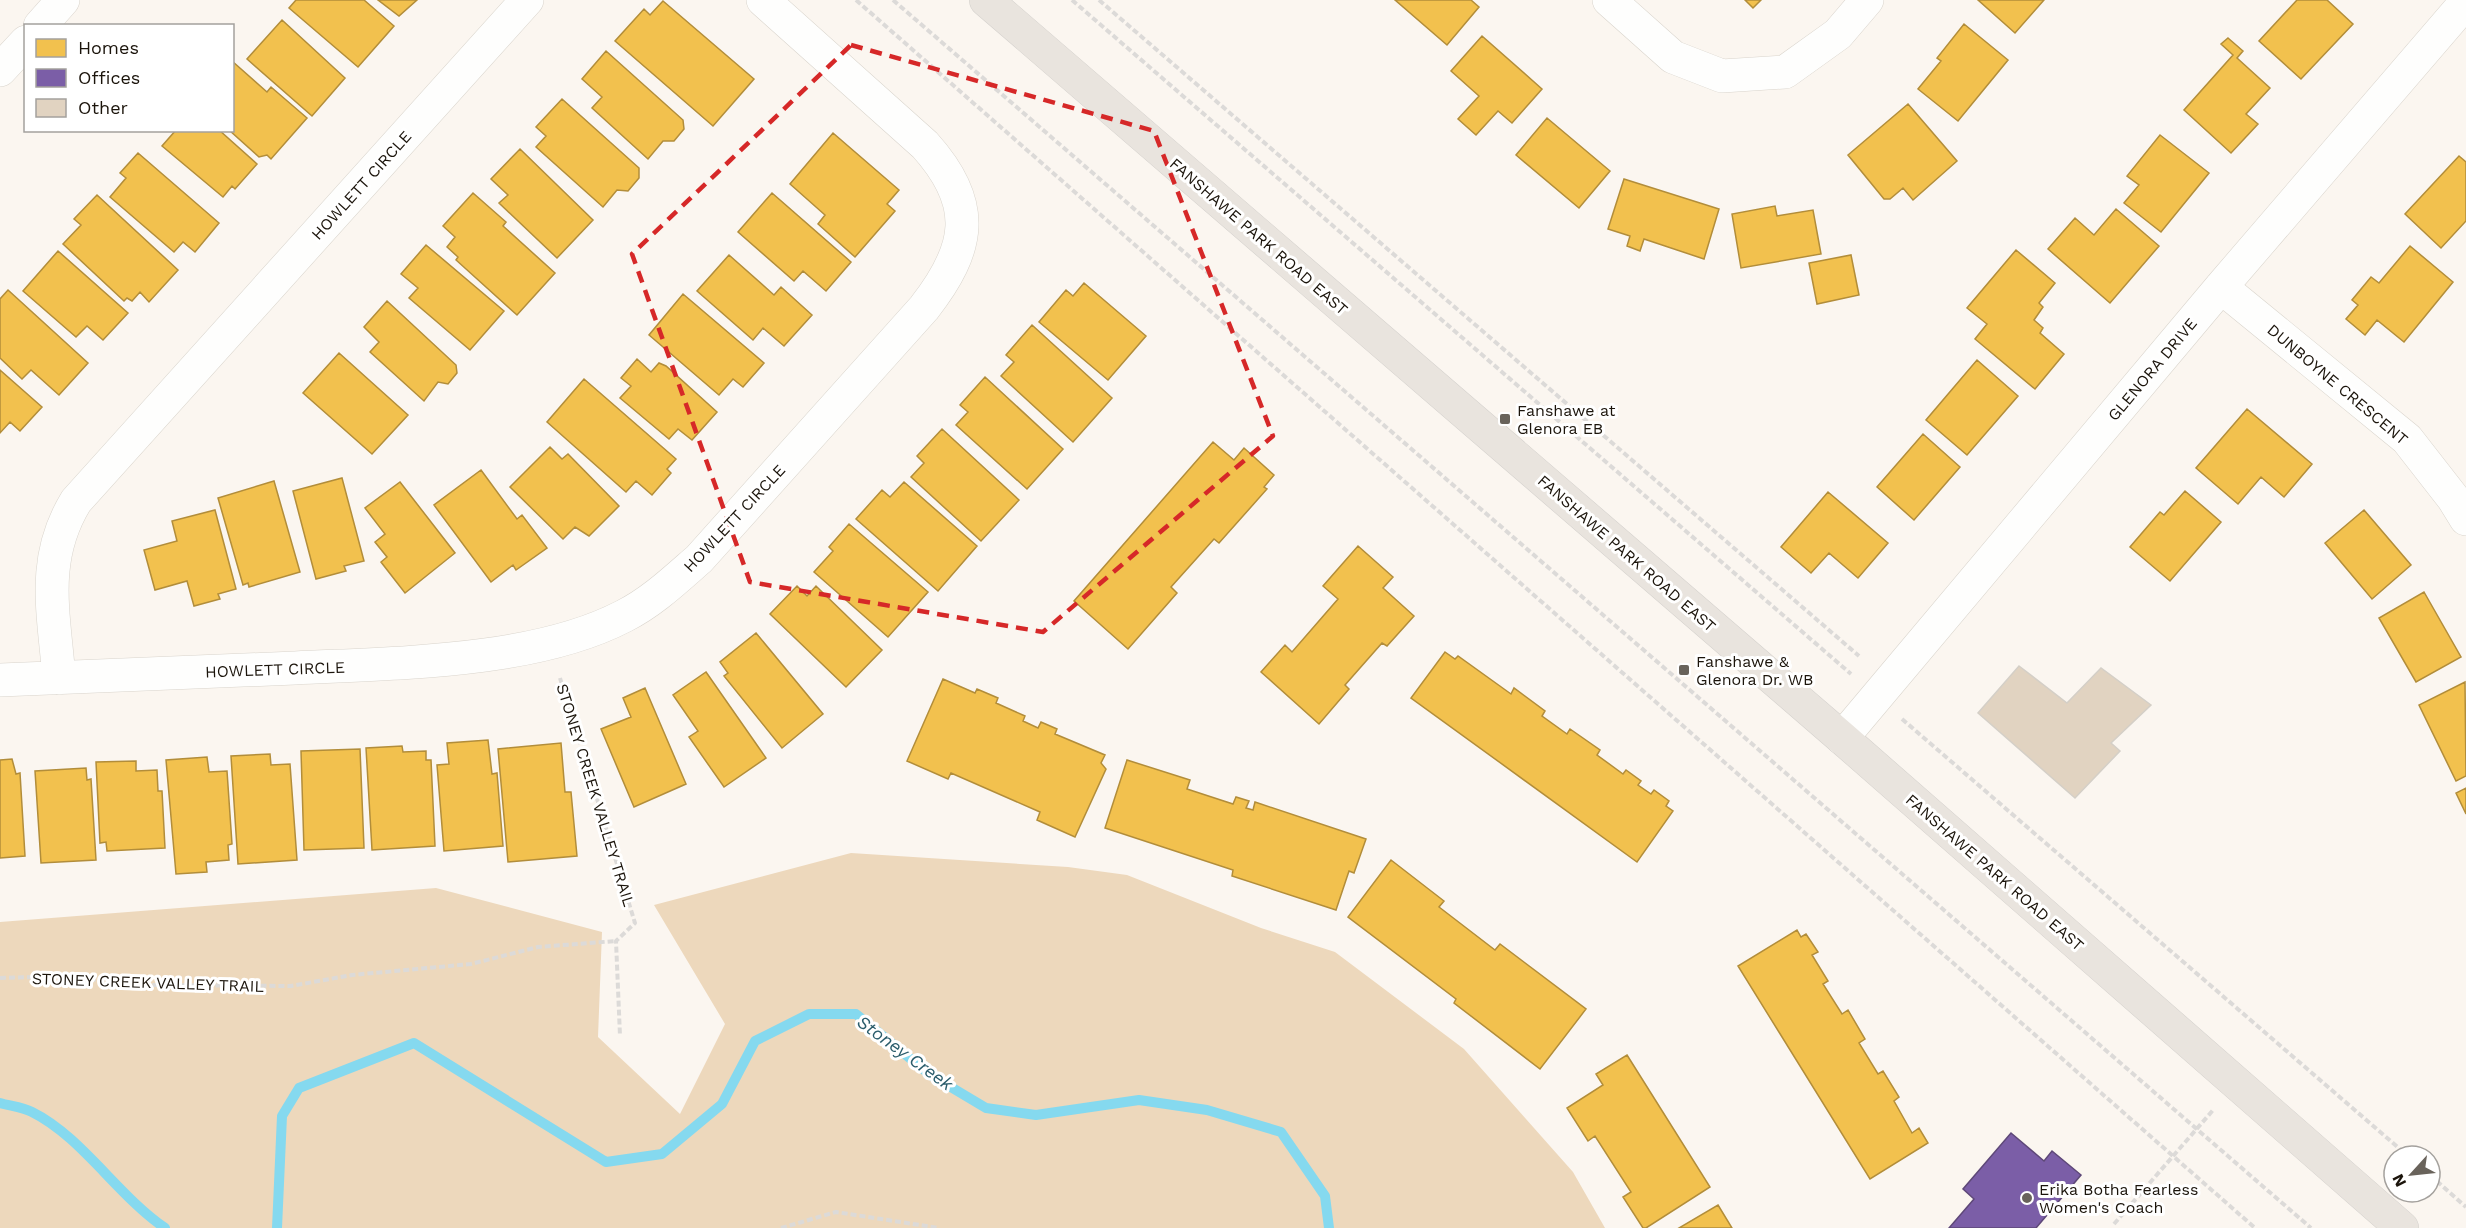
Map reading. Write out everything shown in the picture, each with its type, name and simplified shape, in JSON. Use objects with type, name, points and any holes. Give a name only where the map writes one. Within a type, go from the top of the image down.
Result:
[{"type":"main road","name":"FANSHAWE PARK ROAD EAST","points":[[986,0],[1842,738],[2402,1228]]},
{"type":"street","points":[[42,24],[63,0]]},
{"type":"street","name":"HOWLETT CIRCLE","points":[[59,678],[52,563],[56,541],[76,501],[527,0]]},
{"type":"street","name":"HOWLETT CIRCLE","points":[[0,681],[402,663],[476,656],[549,641],[626,616],[668,586],[699,559],[924,308],[942,285],[957,257],[962,227],[959,196],[946,168],[925,145],[763,0]]},
{"type":"street","points":[[1609,0],[1672,57],[1722,76],[1785,72],[1838,34],[1867,0]]},
{"type":"street","name":"GLENORA DRIVE","points":[[1842,738],[2222,286],[2466,2]]},
{"type":"street","points":[[0,70],[24,44]]},
{"type":"street","name":"DUNBOYNE CRESCENT","points":[[2222,286],[2407,439],[2453,498],[2466,519]]},
{"type":"path","points":[[856,0],[2255,1228]]},
{"type":"path","points":[[893,0],[2311,1228]]},
{"type":"path","points":[[1072,0],[2394,1144]]},
{"type":"path","points":[[1099,0],[1859,656]]},
{"type":"path","name":"STONEY CREEK VALLEY TRAIL","points":[[0,978],[63,976],[140,986],[291,986],[352,975],[471,964],[538,947],[616,941],[635,923],[549,641]]},
{"type":"path","points":[[616,941],[620,1036]]},
{"type":"path","points":[[2114,1224],[2236,1083]]},
{"type":"path","points":[[2442,1186],[2466,1207]]},
{"type":"path","points":[[781,1228],[836,1212],[939,1228]]},
{"type":"highlighted area","points":[[851,45],[1154,131],[1273,436],[1043,632],[750,582],[632,254]]},
{"type":"shaded area","points":[[851,853],[1068,867],[1127,875],[1261,928],[1335,952],[1464,1049],[1573,1172],[1605,1228],[0,1228],[0,922],[436,888],[602,932],[598,1037],[680,1114],[725,1024],[654,905]]},
{"type":"building: Homes","points":[[296,0],[364,0],[394,26],[358,67],[289,8]]},
{"type":"building: Homes","points":[[378,0],[417,0],[399,16]]},
{"type":"building: Homes","points":[[1395,0],[1471,0],[1479,7],[1447,45]]},
{"type":"building: Homes","points":[[1745,0],[1761,0],[1753,8]]},
{"type":"building: Homes","points":[[1978,0],[2044,0],[2015,33]]},
{"type":"building: Homes","points":[[2297,0],[2327,0],[2353,24],[2301,79],[2259,41]]},
{"type":"building: Homes","points":[[663,1],[754,79],[713,126],[615,41],[644,9],[650,15]]},
{"type":"building: Homes","points":[[282,20],[345,78],[312,116],[247,59]]},
{"type":"building: Homes","points":[[1964,24],[2008,60],[1958,121],[1918,89],[1941,61],[1937,58]]},
{"type":"building: Homes","points":[[1482,36],[1542,89],[1512,123],[1498,111],[1476,135],[1458,119],[1479,96],[1451,71]]},
{"type":"building: Homes","points":[[2228,38],[2243,51],[2237,58],[2270,88],[2246,114],[2258,124],[2231,153],[2184,110],[2233,55],[2221,44]]},
{"type":"building: Homes","points":[[606,51],[683,120],[684,129],[674,141],[663,141],[648,159],[592,108],[602,97],[582,79]]},
{"type":"building: Homes","points":[[234,63],[267,92],[271,87],[307,118],[271,159],[267,155],[259,157],[231,132],[234,132]]},
{"type":"building: Homes","points":[[562,99],[639,168],[639,178],[628,191],[617,190],[603,207],[536,147],[546,136],[536,127]]},
{"type":"building: Homes","points":[[1908,104],[1957,161],[1913,200],[1903,188],[1890,199],[1884,199],[1848,155]]},
{"type":"building: Homes","points":[[1547,118],[1610,171],[1579,208],[1516,155]]},
{"type":"building: Homes","points":[[174,132],[221,132],[257,164],[235,189],[232,186],[223,197],[162,146]]},
{"type":"building: Homes","points":[[833,133],[899,190],[887,204],[895,211],[855,257],[818,224],[825,215],[790,184]]},
{"type":"building: Homes","points":[[2160,135],[2209,173],[2161,232],[2124,203],[2139,185],[2127,176]]},
{"type":"building: Homes","points":[[520,149],[593,220],[557,258],[499,203],[508,195],[491,179]]},
{"type":"building: Homes","points":[[138,153],[219,223],[195,252],[183,242],[174,252],[110,197],[126,178],[120,173]]},
{"type":"building: Homes","points":[[2459,156],[2466,162],[2466,221],[2441,248],[2405,214]]},
{"type":"building: Homes","points":[[1624,179],[1719,209],[1704,259],[1644,239],[1640,251],[1627,246],[1630,236],[1608,229]]},
{"type":"building: Homes","points":[[473,193],[506,222],[503,226],[555,273],[517,315],[456,260],[458,257],[447,247],[455,237],[443,226]]},
{"type":"building: Homes","points":[[772,193],[851,262],[826,291],[803,271],[794,281],[738,232]]},
{"type":"building: Homes","points":[[97,195],[178,270],[149,302],[140,292],[132,301],[127,298],[124,301],[63,244],[81,225],[74,219]]},
{"type":"building: Homes","points":[[1775,206],[1777,216],[1813,210],[1821,254],[1741,268],[1732,214]]},
{"type":"building: Homes","points":[[2116,209],[2159,246],[2110,303],[2048,249],[2075,218],[2094,235]]},
{"type":"building: Homes","points":[[426,245],[504,311],[470,350],[409,298],[418,288],[401,274]]},
{"type":"building: Homes","points":[[2410,246],[2453,282],[2404,342],[2377,320],[2365,335],[2346,319],[2358,305],[2352,300],[2371,277],[2379,283]]},
{"type":"building: Homes","points":[[2016,250],[2055,283],[2039,303],[2043,307],[2034,320],[2043,328],[2040,333],[2064,354],[2035,389],[1975,339],[1987,324],[1967,308]]},
{"type":"building: Homes","points":[[58,251],[128,313],[103,340],[87,326],[76,337],[23,291]]},
{"type":"building: Homes","points":[[729,255],[774,295],[781,287],[812,315],[784,346],[763,328],[753,340],[697,291]]},
{"type":"building: Homes","points":[[1851,255],[1859,295],[1817,304],[1809,263]]},
{"type":"building: Homes","points":[[1084,283],[1146,336],[1108,380],[1039,322],[1066,290],[1073,296]]},
{"type":"building: Homes","points":[[8,290],[88,363],[59,395],[31,370],[22,379],[0,358],[0,299]]},
{"type":"building: Homes","points":[[683,294],[764,363],[743,387],[733,379],[719,395],[649,335]]},
{"type":"building: Homes","points":[[387,301],[456,365],[457,373],[448,384],[438,382],[424,401],[370,352],[379,342],[364,327]]},
{"type":"building: Homes","points":[[1032,325],[1112,398],[1073,442],[1001,376],[1014,362],[1006,355]]},
{"type":"building: Homes","points":[[339,353],[408,415],[372,454],[303,393]]},
{"type":"building: Homes","points":[[637,359],[651,372],[659,363],[666,366],[717,412],[692,440],[678,429],[669,439],[620,398],[631,386],[621,378]]},
{"type":"building: Homes","points":[[1977,360],[2018,396],[1967,455],[1926,420]]},
{"type":"building: Homes","points":[[0,370],[42,407],[20,431],[10,422],[0,433]]},
{"type":"building: Homes","points":[[985,377],[1063,449],[1027,489],[956,425],[968,412],[960,405]]},
{"type":"building: Homes","points":[[584,379],[676,459],[667,469],[671,473],[652,495],[636,481],[626,492],[547,422]]},
{"type":"building: Homes","points":[[2247,409],[2312,464],[2284,497],[2261,477],[2238,504],[2196,468]]},
{"type":"building: Homes","points":[[942,429],[1019,500],[981,541],[911,477],[924,463],[917,456]]},
{"type":"building: Homes","points":[[1923,434],[1960,467],[1914,520],[1877,487]]},
{"type":"building: Homes","points":[[1213,442],[1234,460],[1244,448],[1274,475],[1264,487],[1267,489],[1219,543],[1214,539],[1171,587],[1177,593],[1128,649],[1074,601]]},
{"type":"building: Homes","points":[[550,447],[562,459],[568,454],[619,506],[589,536],[575,527],[563,539],[510,487]]},
{"type":"building: Homes","points":[[481,470],[517,519],[522,515],[547,548],[516,570],[513,565],[491,582],[434,505]]},
{"type":"building: Homes","points":[[342,478],[364,561],[344,566],[346,571],[316,579],[293,491]]},
{"type":"building: Homes","points":[[274,481],[300,572],[249,587],[248,583],[243,585],[218,498]]},
{"type":"building: Homes","points":[[400,482],[455,553],[405,593],[381,562],[387,557],[375,542],[385,534],[365,508]]},
{"type":"building: Homes","points":[[904,482],[977,546],[938,591],[856,519],[882,490],[890,497]]},
{"type":"building: Homes","points":[[2185,491],[2221,522],[2170,581],[2130,547],[2160,512],[2164,515]]},
{"type":"building: Homes","points":[[1828,492],[1888,543],[1858,578],[1829,553],[1811,573],[1781,547]]},
{"type":"building: Homes","points":[[215,510],[236,589],[218,594],[220,599],[194,606],[187,581],[155,590],[144,550],[177,541],[172,521]]},
{"type":"building: Homes","points":[[2364,510],[2411,565],[2372,599],[2325,543]]},
{"type":"building: Homes","points":[[849,524],[928,592],[888,637],[814,572],[833,551],[829,547]]},
{"type":"building: Homes","points":[[1358,546],[1393,577],[1383,588],[1414,616],[1387,646],[1382,643],[1345,685],[1349,689],[1319,724],[1261,672],[1285,645],[1292,652],[1338,599],[1323,586]]},
{"type":"building: Homes","points":[[797,586],[807,596],[816,586],[882,650],[846,687],[770,614]]},
{"type":"building: Homes","points":[[2424,592],[2461,657],[2416,682],[2379,618]]},
{"type":"building: Homes","points":[[756,633],[823,714],[782,748],[724,676],[728,673],[720,662]]},
{"type":"building: Homes","points":[[1445,652],[1455,659],[1458,656],[1511,694],[1514,688],[1545,711],[1542,716],[1567,734],[1570,729],[1600,750],[1597,755],[1623,774],[1626,770],[1641,781],[1638,785],[1651,794],[1654,790],[1669,801],[1666,806],[1673,811],[1637,862],[1411,698]]},
{"type":"building: Homes","points":[[706,672],[766,758],[724,787],[689,737],[698,731],[673,695]]},
{"type":"building: Homes","points":[[943,679],[975,693],[977,689],[998,698],[996,703],[1025,716],[1023,721],[1038,728],[1041,722],[1057,729],[1055,734],[1105,755],[1101,763],[1106,769],[1075,837],[1037,820],[1040,812],[951,773],[948,779],[907,761]]},
{"type":"building: Homes","points":[[2465,682],[2466,776],[2456,781],[2419,705]]},
{"type":"building: Homes","points":[[645,688],[686,784],[634,807],[601,729],[631,717],[623,698]]},
{"type":"building: Homes","points":[[488,740],[492,774],[497,773],[503,846],[444,851],[437,765],[449,764],[447,743]]},
{"type":"building: Homes","points":[[561,743],[565,792],[571,792],[577,856],[508,862],[498,749]]},
{"type":"building: Homes","points":[[402,746],[403,752],[426,751],[426,760],[431,760],[435,846],[372,850],[366,748]]},
{"type":"building: Homes","points":[[360,749],[364,848],[304,850],[301,751]]},
{"type":"building: Homes","points":[[270,754],[271,765],[290,764],[297,860],[238,864],[231,756]]},
{"type":"building: Homes","points":[[207,757],[209,772],[227,771],[232,844],[228,845],[229,860],[206,862],[207,872],[176,874],[166,760]]},
{"type":"building: Homes","points":[[12,759],[16,774],[20,773],[25,856],[0,858],[0,760]]},
{"type":"building: Homes","points":[[1127,760],[1190,780],[1187,789],[1233,804],[1236,797],[1249,801],[1246,808],[1253,810],[1255,802],[1366,839],[1354,873],[1349,871],[1336,910],[1232,876],[1233,870],[1105,828]]},
{"type":"building: Homes","points":[[136,761],[136,771],[157,770],[158,791],[162,791],[165,848],[107,851],[106,842],[100,843],[96,762]]},
{"type":"building: Homes","points":[[86,768],[87,780],[91,779],[96,860],[41,863],[35,771]]},
{"type":"building: Homes","points":[[2466,788],[2466,814],[2456,793]]},
{"type":"building: Homes","points":[[1391,860],[1444,901],[1439,907],[1495,950],[1500,944],[1586,1009],[1540,1069],[1454,1003],[1456,999],[1348,917]]},
{"type":"building: Homes","points":[[1797,930],[1801,937],[1806,934],[1818,952],[1812,955],[1828,981],[1823,984],[1842,1014],[1848,1010],[1865,1039],[1859,1043],[1878,1074],[1883,1071],[1899,1097],[1894,1101],[1912,1133],[1919,1128],[1928,1143],[1870,1179],[1738,966]]},
{"type":"building: Homes","points":[[1627,1055],[1710,1187],[1646,1228],[1643,1228],[1623,1197],[1631,1192],[1595,1136],[1588,1141],[1567,1108],[1603,1085],[1596,1074]]},
{"type":"building: Homes","points":[[1718,1205],[1732,1228],[1679,1228]]},
{"type":"building: Offices","points":[[2011,1133],[2044,1161],[2052,1151],[2081,1175],[2036,1228],[1949,1228],[1974,1199],[1963,1189]]},
{"type":"building: Other","points":[[2019,666],[2067,703],[2101,668],[2151,705],[2111,743],[2120,751],[2075,798],[1978,713]]},
{"type":"waterway","name":"Stoney Creek","points":[[277,1228],[282,1116],[299,1088],[414,1043],[606,1162],[662,1154],[722,1104],[755,1041],[809,1014],[856,1014],[929,1074],[986,1108],[1036,1115],[1139,1100],[1207,1110],[1281,1132],[1325,1196],[1329,1228]]},
{"type":"waterway","name":"Stoney Creek","points":[[0,1103],[28,1110],[50,1123],[83,1151],[131,1200],[165,1228]]},
{"type":"place","name":"Fanshawe at Glenora EB","points":[[1505,419]]},
{"type":"place","name":"Fanshawe & Glenora Dr. WB","points":[[1684,670]]},
{"type":"place","name":"Erika Botha Fearless Women's Coach","points":[[2027,1198]]}]
